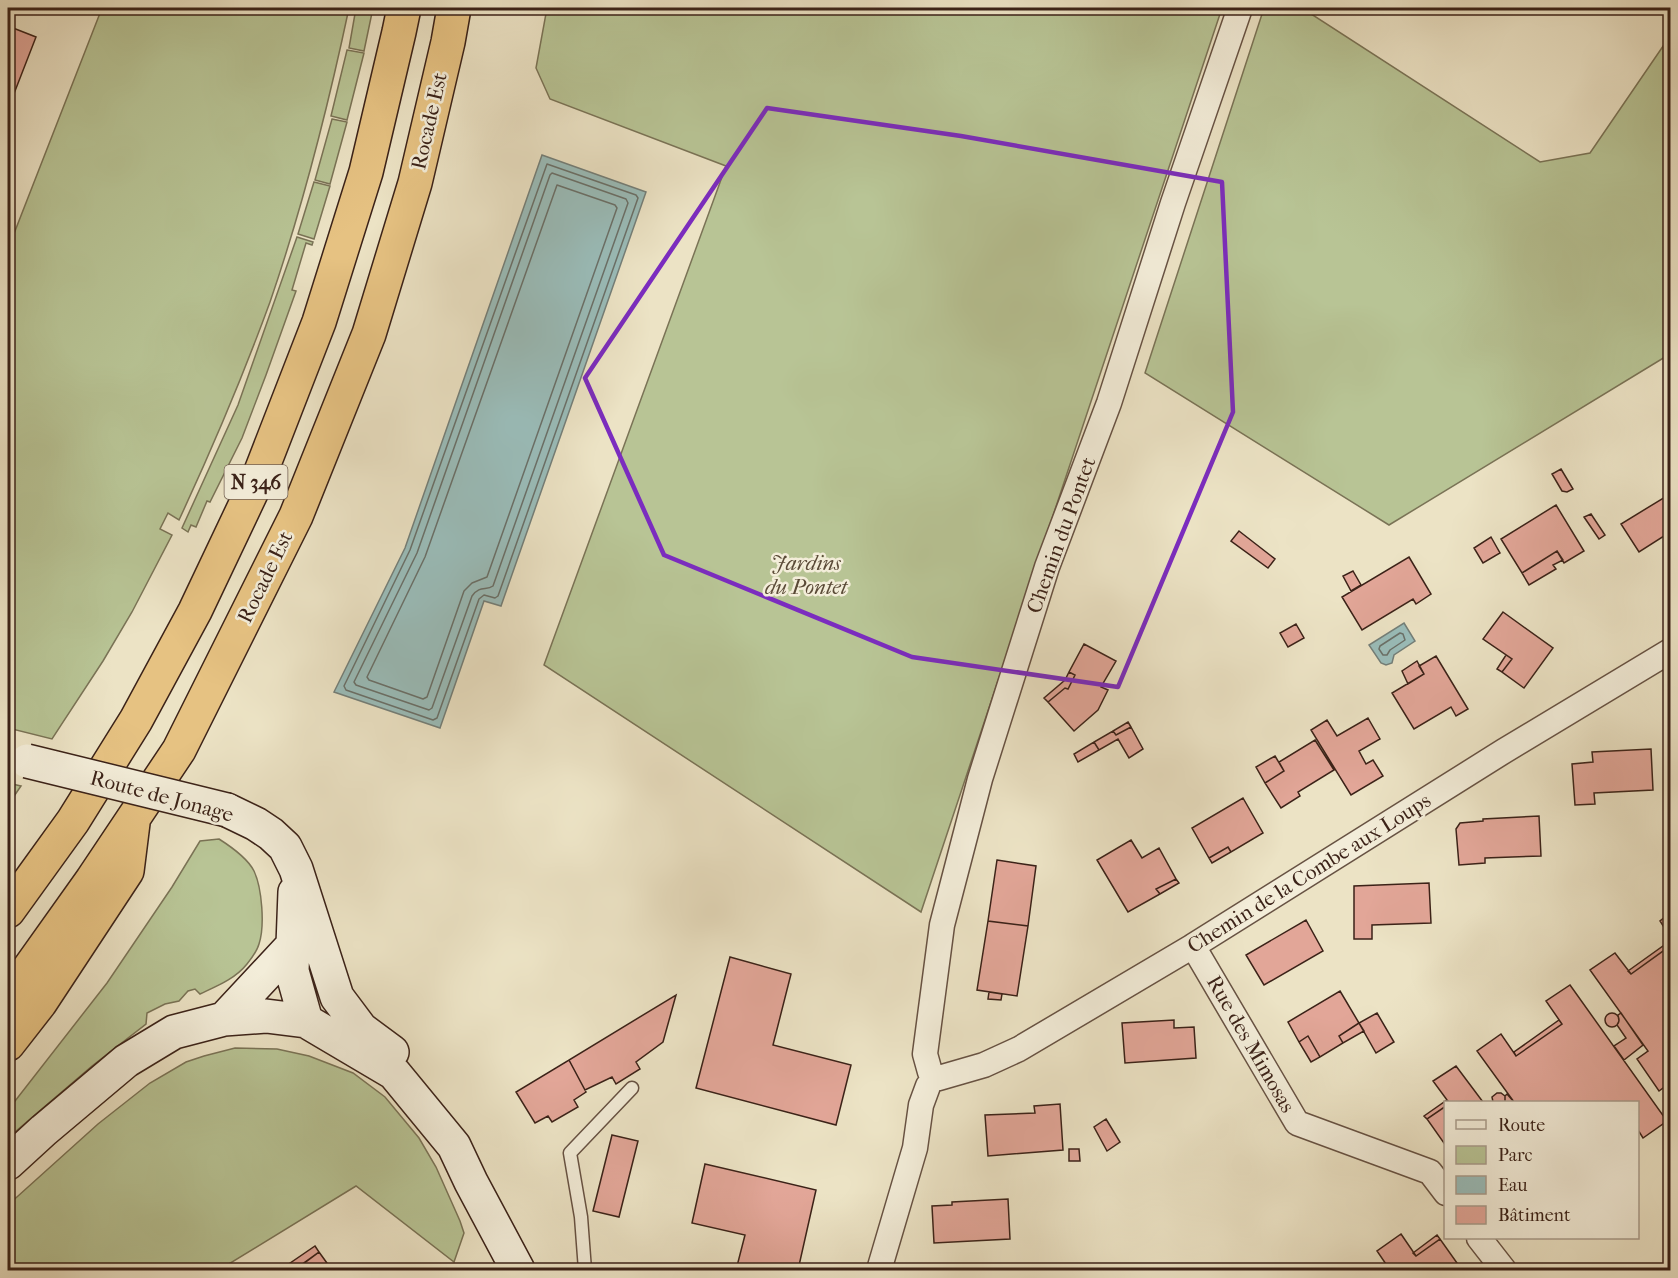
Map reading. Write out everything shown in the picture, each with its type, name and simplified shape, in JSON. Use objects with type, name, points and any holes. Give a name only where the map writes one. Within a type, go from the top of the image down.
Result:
[{"type":"highway","name":"N 346","points":[[8,911],[73,821],[136,720],[195,611],[260,474],[319,322],[366,172],[404,8]]},
{"type":"highway","name":"Rocade Est","points":[[8,998],[92,880],[133,815],[179,750],[296,516],[364,345],[415,183],[454,8]]},
{"type":"highway","points":[[8,1044],[40,1003],[127,872],[133,815]]},
{"type":"main road","name":"Route de Jonage","points":[[17,758],[227,810],[256,824],[285,847],[296,869],[337,997],[361,1029],[414,1067],[472,1142],[495,1200],[514,1263]]},
{"type":"main road","points":[[296,869],[292,971],[306,1021]]},
{"type":"main road","points":[[224,1019],[292,945]]},
{"type":"main road","points":[[8,1163],[126,1061],[174,1032],[224,1019],[266,1016],[306,1021],[394,1073],[454,1146],[514,1263]]},
{"type":"street","name":"Chemin du Pontet","points":[[932,1078],[925,1054],[942,925],[980,779],[1047,567],[1109,403],[1173,203],[1240,8]]},
{"type":"street","name":"Chemin de la Combe aux Loups","points":[[932,1078],[984,1065],[1019,1048],[1193,946],[1504,750],[1671,651]]},
{"type":"street","name":"Rue des Mimosas","points":[[1193,946],[1297,1123],[1430,1172],[1444,1190]]},
{"type":"street","points":[[879,1270],[915,1148],[921,1105],[932,1078]]},
{"type":"street","points":[[1480,1239],[1504,1270]]},
{"type":"lane","points":[[585,1270],[581,1217],[570,1153],[632,1088]]},
{"type":"highlighted area","points":[[767,108],[961,136],[1222,182],[1233,412],[1118,687],[912,657],[664,555],[585,378]]},
{"type":"green space","points":[[102,8],[349,8],[304,193],[270,302],[238,385],[179,520],[168,513],[160,529],[172,535],[132,612],[52,739],[8,728],[8,249]]},
{"type":"green space","points":[[356,8],[373,8],[364,51],[349,48]]},
{"type":"green space","name":"Jardins du Pontet","points":[[547,8],[1222,8],[921,912],[544,665],[726,166],[550,99],[536,68]]},
{"type":"green space","points":[[1264,8],[1302,8],[1540,162],[1590,153],[1670,36],[1670,354],[1389,525],[1145,373]]},
{"type":"green space","points":[[347,50],[364,53],[347,120],[331,116]]},
{"type":"green space","points":[[332,119],[347,122],[330,184],[315,180]]},
{"type":"green space","points":[[314,182],[330,186],[314,239],[298,234]]},
{"type":"green space","points":[[297,237],[313,242],[312,245],[306,243],[292,290],[296,291],[266,375],[242,438],[210,502],[207,501],[196,527],[191,525],[188,532],[182,528],[238,405]]},
{"type":"green space","points":[[8,783],[21,786],[8,805]]},
{"type":"green space","points":[[219,839],[248,862],[257,878],[261,897],[262,927],[259,944],[252,957],[237,974],[219,985],[200,994],[195,989],[188,991],[179,1001],[165,1004],[147,1013],[146,1024],[92,1066],[8,1138],[8,1110],[107,983],[200,841]]},
{"type":"green space","points":[[235,1048],[277,1049],[309,1056],[353,1073],[385,1097],[419,1138],[436,1167],[460,1221],[464,1233],[454,1262],[356,1186],[219,1270],[8,1270],[8,1205],[98,1124],[150,1083],[186,1062]]},
{"type":"water","points":[[542,155],[646,192],[501,606],[484,601],[440,728],[334,692],[405,548]]},
{"type":"water","points":[[1404,623],[1415,641],[1394,655],[1392,663],[1386,665],[1381,663],[1369,645]]},
{"type":"building","points":[[8,26],[36,37],[8,109]]},
{"type":"building","points":[[1561,469],[1573,489],[1567,492],[1562,491],[1552,474]]},
{"type":"building","points":[[1670,494],[1670,539],[1667,534],[1639,552],[1621,524]]},
{"type":"building","points":[[1556,505],[1584,551],[1564,563],[1557,551],[1522,573],[1501,539]]},
{"type":"building","points":[[1591,514],[1605,535],[1599,539],[1584,517]]},
{"type":"building","points":[[1239,531],[1275,559],[1268,568],[1231,541]]},
{"type":"building","points":[[1491,537],[1500,553],[1483,563],[1474,548]]},
{"type":"building","points":[[1557,551],[1563,560],[1553,565],[1556,569],[1529,585],[1522,573]]},
{"type":"building","points":[[1409,557],[1431,594],[1416,604],[1413,599],[1362,630],[1342,597]]},
{"type":"building","points":[[1353,571],[1361,585],[1351,591],[1343,576]]},
{"type":"building","points":[[1503,612],[1553,648],[1524,688],[1502,672],[1512,659],[1483,639]]},
{"type":"building","points":[[1296,624],[1304,638],[1288,647],[1280,633]]},
{"type":"building","points":[[1084,644],[1116,661],[1101,687],[1108,690],[1098,710],[1074,731],[1048,702],[1065,688],[1068,689],[1075,675],[1069,672]]},
{"type":"building","points":[[1506,655],[1512,659],[1502,672],[1497,669]]},
{"type":"building","points":[[1436,656],[1468,709],[1456,716],[1451,707],[1414,729],[1392,693],[1424,674],[1419,666]]},
{"type":"building","points":[[1417,661],[1424,674],[1408,684],[1402,671]]},
{"type":"building","points":[[1069,672],[1075,675],[1068,689],[1065,688],[1048,702],[1044,698],[1065,680]]},
{"type":"building","points":[[1368,718],[1380,739],[1359,751],[1366,764],[1373,760],[1383,776],[1351,795],[1311,730],[1327,720],[1337,736]]},
{"type":"building","points":[[1128,722],[1131,727],[1116,735],[1113,731]]},
{"type":"building","points":[[1131,727],[1143,749],[1129,758],[1118,739],[1099,750],[1094,742],[1113,731],[1116,735]]},
{"type":"building","points":[[1315,740],[1334,770],[1298,792],[1300,796],[1281,808],[1265,783],[1284,771],[1279,762]]},
{"type":"building","points":[[1094,742],[1099,750],[1078,762],[1074,754]]},
{"type":"building","points":[[1651,749],[1653,790],[1594,793],[1595,804],[1575,805],[1572,764],[1593,762],[1592,752]]},
{"type":"building","points":[[1275,756],[1284,771],[1265,783],[1256,767]]},
{"type":"building","points":[[1243,798],[1263,833],[1231,852],[1228,847],[1209,858],[1192,828]]},
{"type":"building","points":[[1539,816],[1541,856],[1485,858],[1485,863],[1459,865],[1456,829],[1460,823],[1483,821],[1483,819]]},
{"type":"building","points":[[1131,840],[1142,858],[1159,848],[1176,879],[1156,889],[1160,894],[1128,912],[1097,860]]},
{"type":"building","points":[[1228,847],[1231,852],[1212,863],[1209,858]]},
{"type":"building","points":[[997,860],[1036,866],[1028,926],[988,921]]},
{"type":"building","points":[[1176,879],[1179,883],[1160,894],[1156,889]]},
{"type":"building","points":[[1429,883],[1431,923],[1372,925],[1372,939],[1354,939],[1354,886]]},
{"type":"building","points":[[1670,913],[1670,937],[1660,921]]},
{"type":"building","points":[[1306,920],[1323,951],[1264,985],[1246,955]]},
{"type":"building","points":[[988,921],[1028,926],[1017,996],[977,990]]},
{"type":"building","points":[[1670,941],[1670,946],[1631,974],[1628,971]]},
{"type":"building","points":[[1670,946],[1670,1083],[1668,1079],[1665,1081],[1667,1085],[1659,1091],[1637,1059],[1648,1051],[1590,970],[1615,953],[1631,974]]},
{"type":"building","points":[[730,957],[791,974],[773,1045],[851,1065],[836,1125],[696,1088]]},
{"type":"building","points":[[1570,985],[1667,1121],[1643,1138],[1639,1132],[1639,1101],[1513,1101],[1477,1051],[1501,1034],[1516,1056],[1562,1024],[1546,1001]]},
{"type":"building","points":[[1340,991],[1359,1023],[1339,1036],[1343,1043],[1320,1057],[1308,1036],[1299,1042],[1288,1022]]},
{"type":"building","points":[[989,992],[1002,994],[1001,1000],[988,999]]},
{"type":"building","points":[[676,995],[663,1042],[636,1062],[640,1069],[616,1084],[612,1077],[585,1090],[569,1060]]},
{"type":"building","points":[[1377,1013],[1394,1042],[1376,1053],[1359,1023]]},
{"type":"building","points":[[1612,1013],[1617,1015],[1619,1020],[1617,1025],[1612,1027],[1607,1025],[1605,1020],[1607,1015]]},
{"type":"building","points":[[1621,1013],[1643,1045],[1624,1060],[1614,1046],[1626,1038],[1617,1025],[1618,1015]]},
{"type":"building","points":[[1174,1020],[1174,1028],[1194,1027],[1196,1058],[1125,1063],[1122,1023]]},
{"type":"building","points":[[1559,1020],[1562,1024],[1516,1056],[1514,1052]]},
{"type":"building","points":[[1359,1023],[1364,1031],[1343,1043],[1339,1036]]},
{"type":"building","points":[[1308,1036],[1320,1057],[1311,1062],[1299,1042]]},
{"type":"building","points":[[569,1060],[586,1092],[574,1100],[578,1107],[552,1122],[548,1116],[535,1123],[516,1092]]},
{"type":"building","points":[[1456,1066],[1482,1101],[1448,1101],[1433,1081]]},
{"type":"building","points":[[1501,1093],[1505,1096],[1505,1101],[1493,1101],[1492,1097]]},
{"type":"building","points":[[1507,1094],[1513,1101],[1505,1101]]},
{"type":"building","points":[[1444,1102],[1444,1107],[1427,1119],[1424,1116]]},
{"type":"building","points":[[1060,1104],[1063,1150],[988,1156],[985,1115],[1035,1113],[1034,1106]]},
{"type":"building","points":[[1444,1107],[1444,1143],[1427,1119]]},
{"type":"building","points":[[1106,1119],[1120,1142],[1107,1151],[1094,1127]]},
{"type":"building","points":[[612,1135],[638,1141],[619,1217],[593,1211]]},
{"type":"building","points":[[1069,1149],[1079,1149],[1080,1161],[1069,1161]]},
{"type":"building","points":[[705,1164],[816,1190],[798,1270],[736,1270],[745,1235],[692,1223]]},
{"type":"building","points":[[1008,1199],[1010,1239],[934,1243],[932,1206],[952,1205],[952,1202]]},
{"type":"building","points":[[1401,1234],[1416,1256],[1440,1239],[1462,1270],[1390,1270],[1377,1251]]},
{"type":"building","points":[[1437,1235],[1440,1239],[1416,1256],[1413,1253]]},
{"type":"building","points":[[315,1246],[319,1252],[295,1270],[280,1270]]},
{"type":"building","points":[[319,1252],[332,1270],[294,1270]]}]
